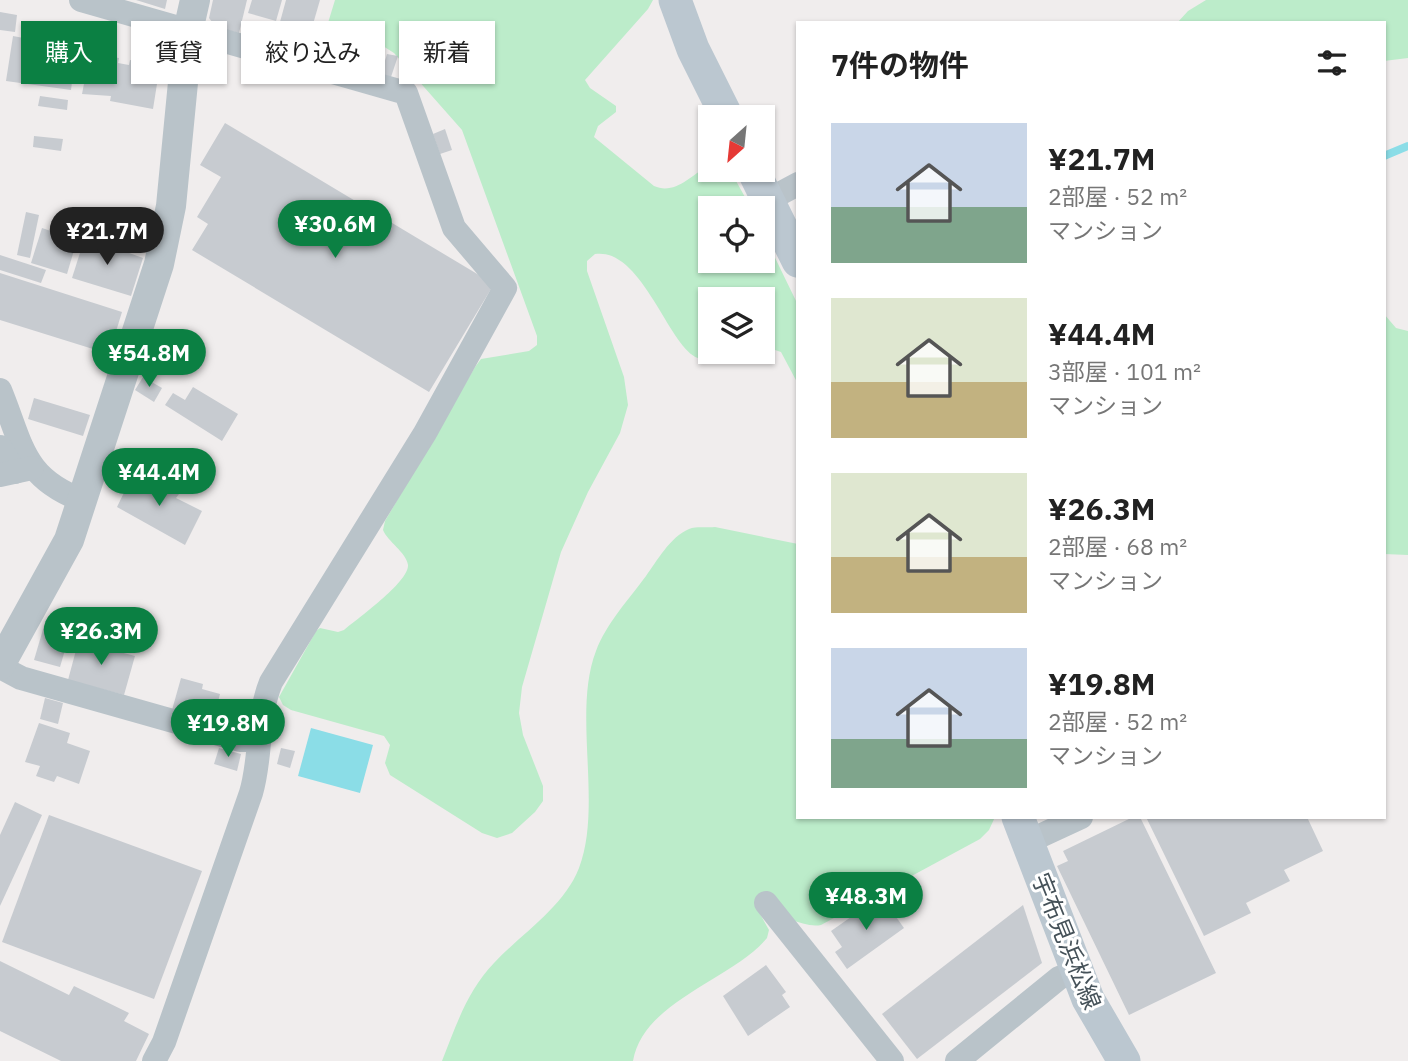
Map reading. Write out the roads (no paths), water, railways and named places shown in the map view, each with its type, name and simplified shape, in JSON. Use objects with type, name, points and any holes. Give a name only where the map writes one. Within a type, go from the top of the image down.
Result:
[{"type":"main road","points":[[675,0],[693,49],[721,105]]},
{"type":"main road","points":[[775,214],[796,257]]},
{"type":"main road","name":"宇布見浜松線","points":[[1023,830],[1076,971],[1104,1030],[1125,1061]]},
{"type":"street","points":[[81,0],[153,21]]},
{"type":"street","points":[[190,21],[195,0]]},
{"type":"street","points":[[154,1061],[164,1042],[251,793],[256,776],[264,700],[280,663],[418,445],[505,288],[454,228],[406,93],[227,42]]},
{"type":"street","points":[[182,84],[166,235],[84,501],[69,540],[0,666],[34,682],[240,740],[259,740]]},
{"type":"street","points":[[775,196],[796,185]]},
{"type":"street","points":[[0,390],[16,472]]},
{"type":"street","points":[[0,447],[16,472],[84,501]]},
{"type":"street","points":[[1023,830],[1072,819]]},
{"type":"street","points":[[766,903],[892,1061]]},
{"type":"street","points":[[957,1061],[1059,978],[1076,971]]},
{"type":"water","points":[[311,728],[373,745],[360,793],[298,776]]},
{"type":"waterway","points":[[1386,155],[1408,146]]}]
